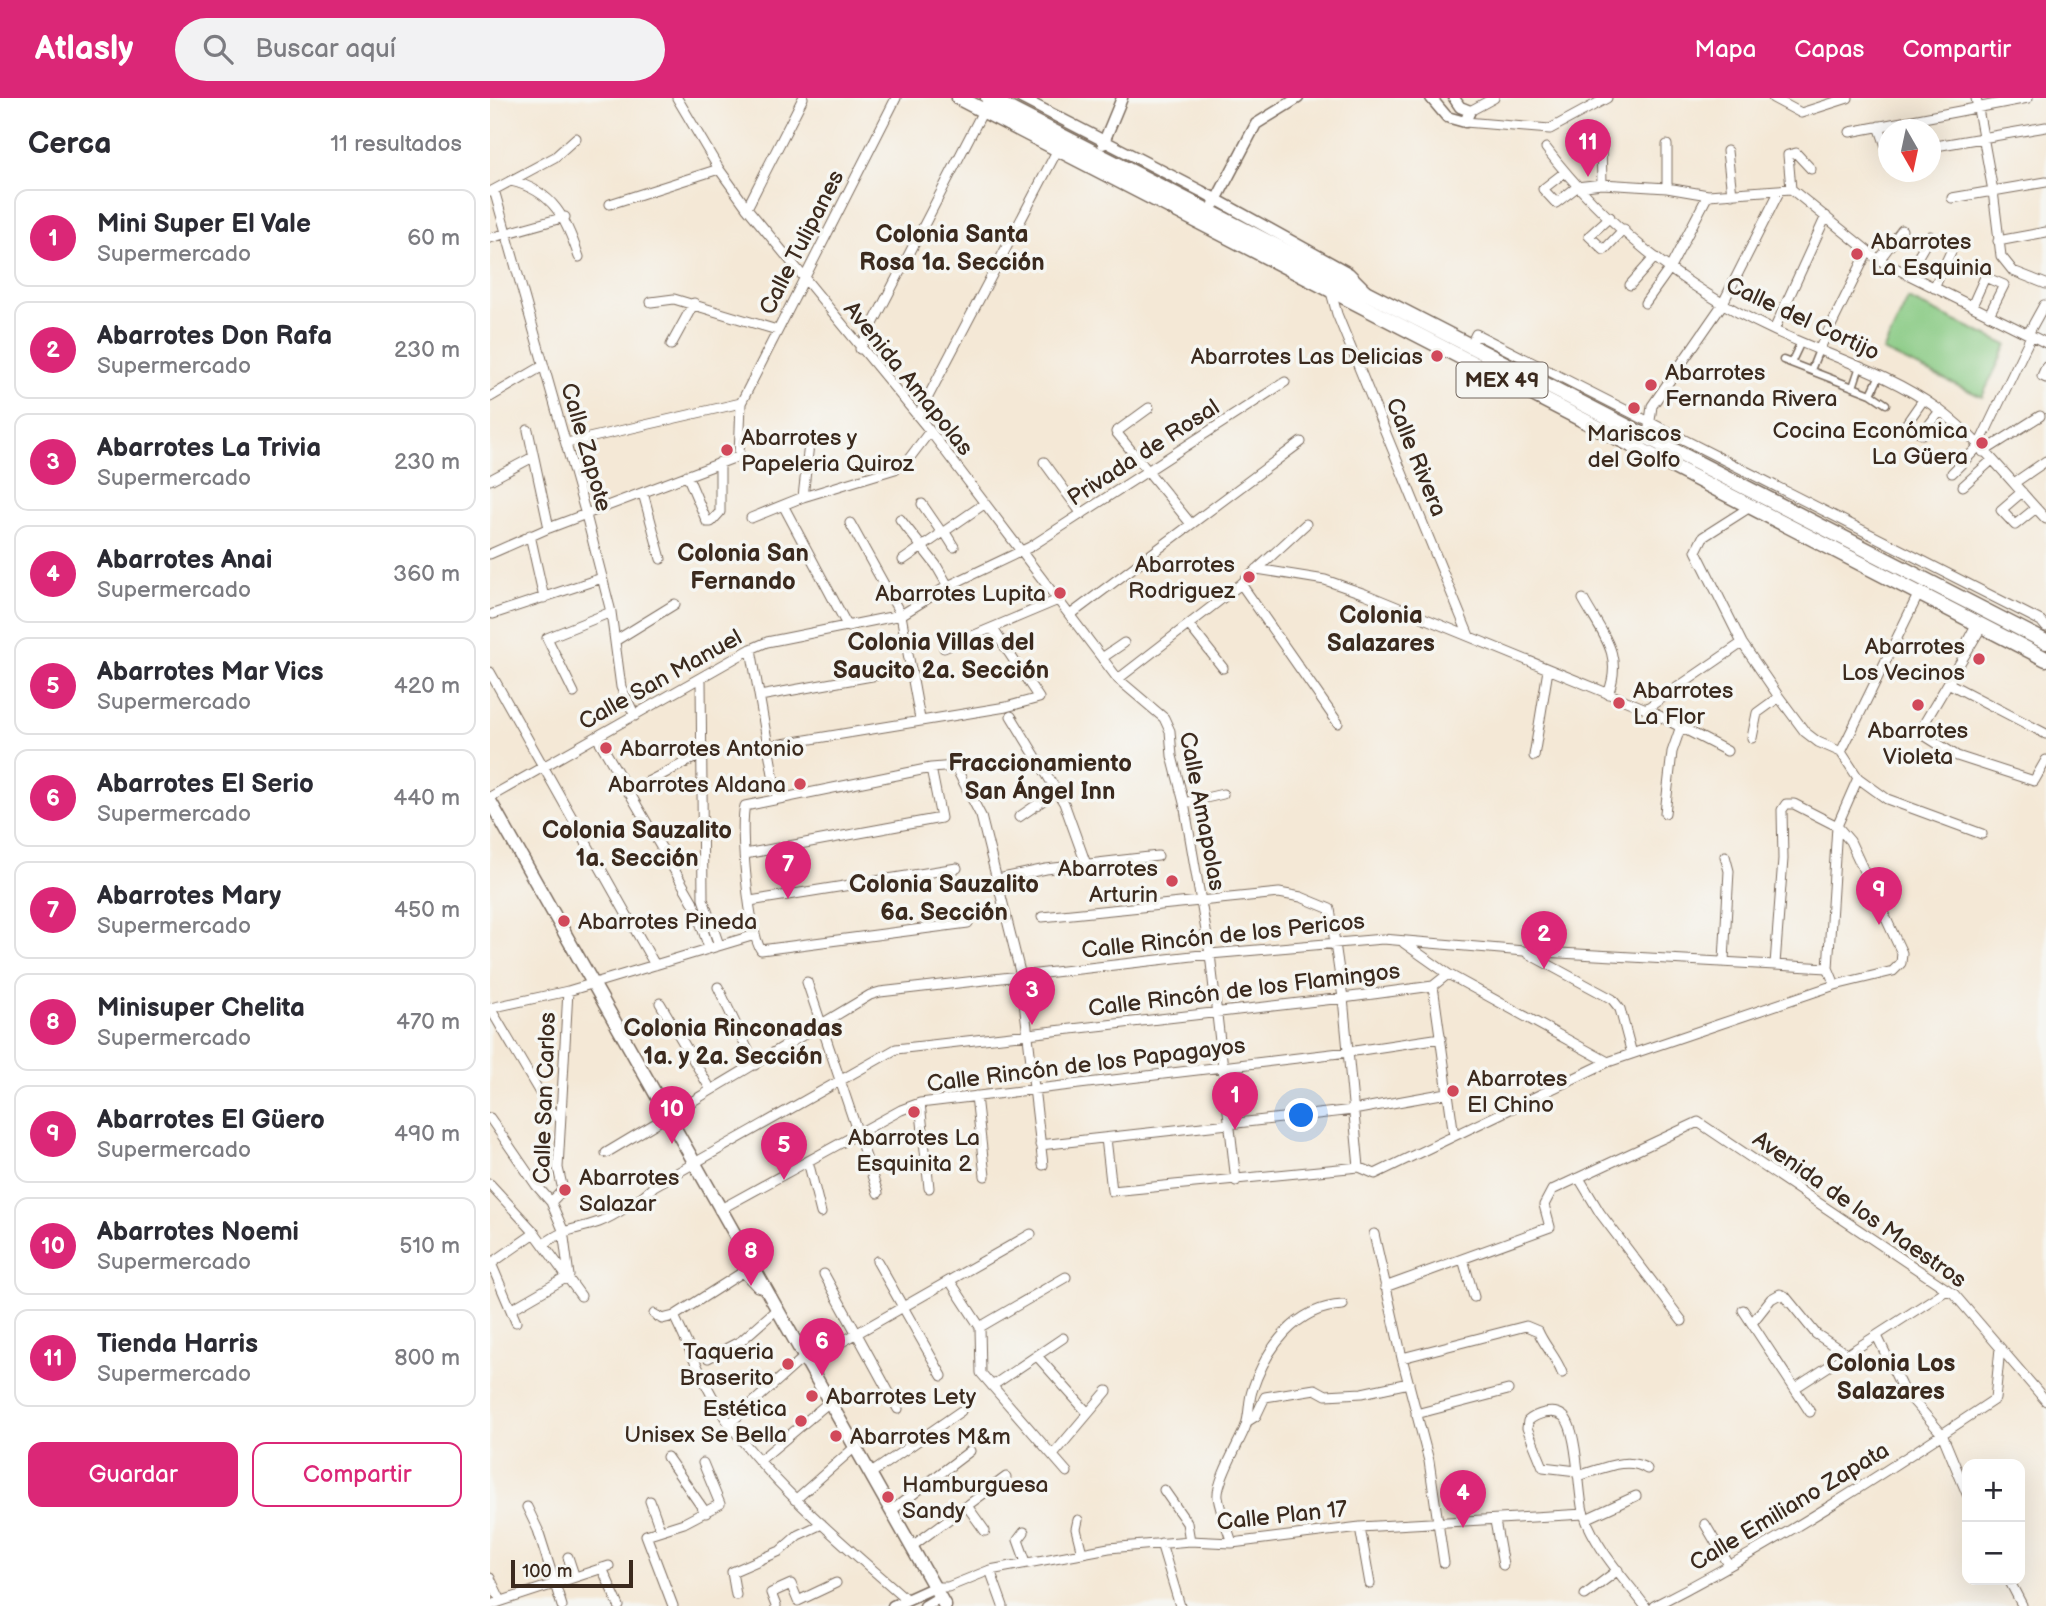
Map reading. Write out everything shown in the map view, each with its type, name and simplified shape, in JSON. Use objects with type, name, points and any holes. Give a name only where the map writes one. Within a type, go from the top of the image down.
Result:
[{"type":"main road","name":"MEX 49","points":[[958,98],[986,104],[1094,161],[1210,212],[1470,346],[1501,354],[1651,440],[1789,503],[2046,642]]},
{"type":"main road","name":"MEX 49","points":[[986,104],[1058,149],[1094,161]]},
{"type":"main road","name":"MEX 49","points":[[1210,212],[1331,292],[2046,659]]},
{"type":"main road","points":[[1464,360],[1470,346]]},
{"type":"main road","points":[[1592,426],[1600,412]]},
{"type":"main road","points":[[490,799],[747,1260],[911,1547],[942,1594]]},
{"type":"street","name":"Avenida Amapolas","points":[[677,98],[719,169],[747,208],[930,431],[1118,679]]},
{"type":"street","points":[[747,208],[803,98]]},
{"type":"street","name":"Calle Tulipanes","points":[[741,403],[896,98]]},
{"type":"street","points":[[1021,98],[1105,141],[1210,212],[1256,124],[1298,98]]},
{"type":"street","points":[[1094,161],[1122,98]]},
{"type":"street","points":[[1431,98],[1447,117],[1467,116],[1550,129],[1607,98]]},
{"type":"street","points":[[1454,98],[1467,116]]},
{"type":"street","points":[[1467,116],[1494,98]]},
{"type":"street","points":[[1773,98],[1801,114],[1845,99]]},
{"type":"street","points":[[1910,119],[1977,102],[2028,98]]},
{"type":"street","points":[[1977,102],[1993,191],[2001,256],[2013,271],[2046,284]]},
{"type":"street","points":[[860,349],[986,104]]},
{"type":"street","points":[[1850,132],[1878,127]]},
{"type":"street","points":[[1941,145],[2046,127]]},
{"type":"street","points":[[492,191],[555,157],[576,138]]},
{"type":"street","points":[[1601,142],[1602,184]]},
{"type":"street","points":[[1667,145],[1667,188]]},
{"type":"street","name":"Calle del Cortijo","points":[[1546,148],[1577,187],[1610,217],[1655,257],[1722,305],[1880,375],[1940,411],[1992,460],[2046,519]]},
{"type":"street","points":[[918,416],[1058,149]]},
{"type":"street","points":[[1727,151],[1732,194]]},
{"type":"street","points":[[1791,189],[1788,155],[1796,153],[1811,169]]},
{"type":"street","points":[[610,204],[719,169]]},
{"type":"street","points":[[1565,172],[1544,189],[1556,203],[1577,187],[1602,184],[1667,188],[1708,195],[1791,189],[1879,260],[2046,343]]},
{"type":"street","points":[[511,181],[525,184],[545,197],[565,217],[579,257]]},
{"type":"street","points":[[1952,198],[2046,182]]},
{"type":"street","points":[[1651,440],[1648,424],[1652,406],[1722,305],[1780,190]]},
{"type":"street","name":"Calle Zapote","points":[[492,191],[567,443],[611,612],[621,687],[635,716]]},
{"type":"street","points":[[1645,303],[1670,268],[1708,195]]},
{"type":"street","points":[[1774,330],[1826,216]]},
{"type":"street","points":[[490,238],[505,236],[565,217]]},
{"type":"street","points":[[1610,217],[1589,236],[1604,250],[1624,229]]},
{"type":"street","points":[[1879,260],[1902,230]]},
{"type":"street","points":[[1998,241],[2046,233]]},
{"type":"street","points":[[1907,275],[1930,236]]},
{"type":"street","points":[[1934,288],[1954,247]]},
{"type":"street","points":[[1811,370],[1868,251]]},
{"type":"street","points":[[1630,285],[1655,257]]},
{"type":"street","points":[[1972,306],[1985,277],[2004,285],[1989,315]]},
{"type":"street","name":"Calle Rivera","points":[[1331,292],[1337,314],[1469,636]]},
{"type":"street","points":[[651,302],[674,299],[694,303],[777,330]]},
{"type":"street","points":[[671,345],[694,303]]},
{"type":"street","points":[[1981,449],[2029,335],[2044,305],[2046,306]]},
{"type":"street","points":[[1791,363],[1801,342]]},
{"type":"street","points":[[1783,360],[1871,394],[1885,404]]},
{"type":"street","points":[[490,397],[543,366]]},
{"type":"street","points":[[1853,387],[1860,366]]},
{"type":"street","points":[[2046,368],[2042,376],[2046,378]]},
{"type":"street","points":[[1871,394],[1880,375]]},
{"type":"street","points":[[1546,378],[1634,416],[1755,486]]},
{"type":"street","name":"Privada de Rosal","points":[[948,586],[1020,551],[1082,514],[1285,382]]},
{"type":"street","points":[[1923,400],[1907,423],[1922,433],[1940,411]]},
{"type":"street","points":[[490,554],[549,527],[739,456],[741,403],[567,443]]},
{"type":"street","points":[[1600,412],[1634,416],[1652,406]]},
{"type":"street","points":[[1149,408],[1116,432],[1191,524]]},
{"type":"street","points":[[1952,473],[1981,449],[2040,416]]},
{"type":"street","points":[[528,430],[549,527]]},
{"type":"street","points":[[751,518],[803,497],[895,469],[908,460],[930,431]]},
{"type":"street","points":[[1070,615],[1301,442]]},
{"type":"street","points":[[803,497],[809,444]]},
{"type":"street","points":[[490,480],[533,457]]},
{"type":"street","points":[[1963,486],[1992,460]]},
{"type":"street","points":[[2014,483],[2046,461]]},
{"type":"street","points":[[687,475],[701,515],[707,522],[711,522],[720,512],[720,462]]},
{"type":"street","points":[[1044,463],[1082,514]]},
{"type":"street","points":[[1962,463],[1975,475]]},
{"type":"street","points":[[2022,492],[2001,510],[2015,525],[2036,508]]},
{"type":"street","points":[[643,493],[661,559]]},
{"type":"street","points":[[1789,503],[2041,621],[2046,626]]},
{"type":"street","points":[[922,504],[954,547]]},
{"type":"street","points":[[903,560],[984,504]]},
{"type":"street","points":[[783,505],[849,627]]},
{"type":"street","points":[[1750,507],[1703,537],[1696,551],[1742,643],[1779,697],[1805,732],[1818,742],[1841,752],[1858,778],[1887,799],[1982,834]]},
{"type":"street","points":[[900,519],[923,546],[948,586]]},
{"type":"street","points":[[850,523],[901,615],[920,719]]},
{"type":"street","points":[[1118,679],[1241,584],[1306,524]]},
{"type":"street","points":[[530,535],[544,598]]},
{"type":"street","points":[[1257,569],[1325,580],[1646,709],[1727,751]]},
{"type":"street","points":[[493,614],[602,579]]},
{"type":"street","points":[[1241,584],[1338,723]]},
{"type":"street","name":"Calle San Manuel","points":[[490,799],[751,649],[767,642],[901,615],[948,586]]},
{"type":"street","points":[[1841,752],[1919,593]]},
{"type":"street","points":[[1583,599],[1613,654],[1616,667],[1608,694]]},
{"type":"street","points":[[944,648],[1058,600]]},
{"type":"street","points":[[615,641],[675,604]]},
{"type":"street","points":[[574,693],[547,638],[611,612]]},
{"type":"street","points":[[1189,625],[1223,668]]},
{"type":"street","points":[[1980,625],[1919,732],[1957,756],[2035,780],[2046,760]]},
{"type":"street","points":[[745,750],[920,719],[1006,707],[1039,698],[993,629]]},
{"type":"street","points":[[1102,658],[1124,643]]},
{"type":"street","points":[[1646,709],[1742,643]]},
{"type":"street","points":[[751,649],[777,797]]},
{"type":"street","points":[[760,696],[911,669]]},
{"type":"street","points":[[1534,756],[1548,670]]},
{"type":"street","points":[[490,672],[655,965]]},
{"type":"street","points":[[699,902],[701,679]]},
{"type":"street","name":"Calle Amapolas","points":[[1118,679],[1164,718],[1170,731],[1172,756],[1184,803],[1210,954],[1236,1181]]},
{"type":"street","points":[[1948,683],[2046,734]]},
{"type":"street","points":[[1752,738],[1757,713],[1779,697]]},
{"type":"street","points":[[1012,716],[1057,791],[1081,843],[1086,864]]},
{"type":"street","points":[[1665,813],[1672,752],[1681,726]]},
{"type":"street","points":[[597,737],[628,792],[699,902],[714,947]]},
{"type":"street","points":[[628,792],[700,755]]},
{"type":"street","points":[[968,923],[761,950],[755,935],[745,854],[746,806],[777,797],[931,768],[955,766],[981,816],[1021,976],[1043,1164]]},
{"type":"street","points":[[745,854],[941,818],[931,768]]},
{"type":"street","points":[[1835,985],[1828,968],[1837,826],[1858,778]]},
{"type":"street","points":[[1019,817],[1057,791]]},
{"type":"street","points":[[1184,803],[1223,794]]},
{"type":"street","points":[[1107,1138],[1112,1191],[1359,1167],[1375,1174],[1608,1062],[1835,985],[1893,971],[1901,963],[1902,953],[1850,841],[1837,826],[1794,804],[1786,804],[1782,810],[1783,859],[1775,964]]},
{"type":"street","points":[[998,879],[1086,864],[1158,856]]},
{"type":"street","points":[[1724,960],[1729,872],[1725,856]]},
{"type":"street","points":[[750,901],[957,868]]},
{"type":"street","points":[[1042,918],[1279,893],[1330,909],[1343,998],[1359,1167]]},
{"type":"street","points":[[559,1118],[550,1110],[490,1008],[568,991],[755,935]]},
{"type":"street","name":"Calle Rincón de los Pericos","points":[[606,1153],[870,995],[880,992],[1210,954],[1383,939],[1524,951],[1724,960],[1828,968]]},
{"type":"street","points":[[1402,941],[1448,974],[1608,1062]]},
{"type":"street","points":[[1524,951],[1612,999],[1620,1009],[1632,1054]]},
{"type":"street","name":"Calle Rincón de los Flamingos","points":[[563,1230],[600,1222],[694,1163],[838,1079],[896,1049],[1433,986],[1448,974]]},
{"type":"street","points":[[807,982],[878,1193]]},
{"type":"street","points":[[1433,986],[1454,1136]]},
{"type":"street","points":[[718,987],[755,1065]]},
{"type":"street","name":"Calle San Carlos","points":[[551,1202],[563,1190],[558,1168],[559,1118],[568,991]]},
{"type":"street","points":[[660,1003],[711,1090]]},
{"type":"street","name":"Calle Rincón de los Papagayos","points":[[719,1210],[858,1132],[920,1103],[1348,1052],[1441,1038]]},
{"type":"street","points":[[1041,1145],[1353,1110],[1447,1093]]},
{"type":"street","points":[[976,1096],[985,1176]]},
{"type":"street","points":[[920,1103],[929,1188]]},
{"type":"street","name":"Calle San Carlos","points":[[490,1118],[536,1185],[551,1202],[563,1230],[569,1276]]},
{"type":"street","name":"Avenida de los Maestros","points":[[1579,1178],[1698,1122],[1954,1294],[2046,1401]]},
{"type":"street","points":[[808,1161],[821,1213]]},
{"type":"street","points":[[1385,1287],[1550,1227],[1544,1205],[1546,1197],[1552,1190],[1579,1178],[1600,1213],[1682,1321]]},
{"type":"street","points":[[490,1184],[535,1233],[582,1296]]},
{"type":"street","points":[[544,1244],[563,1230]]},
{"type":"street","points":[[516,1322],[491,1262],[535,1233]]},
{"type":"street","points":[[729,1424],[804,1360],[905,1308],[1031,1234]]},
{"type":"street","points":[[1374,1234],[1429,1461],[1444,1563]]},
{"type":"street","points":[[1463,1259],[1474,1297]]},
{"type":"street","points":[[653,1314],[662,1319],[674,1317],[735,1275],[747,1260]]},
{"type":"street","points":[[877,1261],[942,1376]]},
{"type":"street","points":[[735,1275],[745,1272],[757,1287],[764,1289]]},
{"type":"street","points":[[824,1274],[898,1409]]},
{"type":"street","points":[[512,1309],[569,1276]]},
{"type":"street","points":[[980,1327],[1066,1277]]},
{"type":"street","points":[[950,1281],[980,1327],[981,1373],[1067,1472]]},
{"type":"street","points":[[1795,1388],[1947,1290]]},
{"type":"street","points":[[1752,1323],[1771,1299],[1780,1294],[1785,1296],[1816,1334],[1848,1355]]},
{"type":"street","points":[[1232,1543],[1217,1495],[1248,1421],[1251,1393],[1278,1339],[1311,1312],[1326,1306],[1343,1305]]},
{"type":"street","points":[[708,1358],[741,1341],[776,1310]]},
{"type":"street","points":[[1743,1310],[1810,1412]]},
{"type":"street","points":[[674,1317],[729,1424],[759,1461],[796,1500],[906,1599]]},
{"type":"street","points":[[1402,1358],[1532,1327],[1538,1331],[1546,1350],[1556,1357],[1562,1373]]},
{"type":"street","points":[[1877,1336],[1902,1388],[1942,1434],[1962,1482]]},
{"type":"street","points":[[992,1386],[1063,1338]]},
{"type":"street","name":"Calle Emiliano Zapata","points":[[1654,1606],[1877,1479],[1995,1399],[2000,1348]]},
{"type":"street","points":[[1037,1356],[1087,1412]]},
{"type":"street","points":[[1248,1421],[1256,1416],[1265,1397],[1259,1376]]},
{"type":"street","points":[[1265,1397],[1315,1389],[1326,1395],[1362,1394],[1409,1383]]},
{"type":"street","points":[[1416,1414],[1508,1390]]},
{"type":"street","points":[[1053,1455],[1107,1391]]},
{"type":"street","points":[[759,1461],[828,1402]]},
{"type":"street","points":[[870,1474],[961,1411]]},
{"type":"street","points":[[1645,1606],[1600,1544],[1586,1516],[1578,1474],[1569,1424],[1564,1416],[1535,1415],[1528,1421],[1527,1428],[1543,1467],[1578,1474],[1638,1462],[1647,1469]]},
{"type":"street","points":[[796,1500],[855,1447]]},
{"type":"street","points":[[891,1511],[970,1451]]},
{"type":"street","points":[[667,1457],[706,1513]]},
{"type":"street","points":[[673,1606],[646,1535],[684,1523],[720,1504],[703,1463]]},
{"type":"street","points":[[911,1547],[1006,1476]]},
{"type":"street","points":[[1164,1490],[1187,1523],[1190,1541]]},
{"type":"street","points":[[1586,1516],[1636,1496]]},
{"type":"street","points":[[650,1501],[660,1529]]},
{"type":"street","points":[[967,1506],[985,1531]]},
{"type":"street","points":[[527,1507],[538,1530],[562,1606]]},
{"type":"street","name":"Calle Plan 17","points":[[942,1594],[990,1570],[1082,1553],[1190,1541],[1232,1543],[1360,1527],[1586,1516]]},
{"type":"street","points":[[1078,1520],[1076,1529],[1082,1553]]},
{"type":"street","points":[[1495,1521],[1503,1566]]},
{"type":"street","points":[[736,1595],[732,1572],[780,1552],[798,1535],[822,1524]]},
{"type":"street","points":[[1705,1524],[1730,1565]]},
{"type":"street","points":[[1360,1527],[1370,1584]]},
{"type":"street","points":[[1024,1532],[1018,1540],[1026,1562]]},
{"type":"street","points":[[1161,1544],[1180,1606]]},
{"type":"street","points":[[568,1557],[574,1575]]},
{"type":"street","points":[[490,1605],[574,1575],[605,1567],[619,1606]]},
{"type":"street","points":[[990,1570],[1003,1606]]},
{"type":"street","points":[[1586,1595],[1618,1570]]},
{"type":"street","points":[[491,1578],[500,1601]]},
{"type":"street","points":[[776,1606],[771,1592],[791,1584],[799,1604],[836,1583]]},
{"type":"street","points":[[2012,1585],[2022,1606]]},
{"type":"street","points":[[918,1595],[924,1606],[942,1594]]},
{"type":"street","points":[[893,1606],[918,1595],[942,1594]]},
{"type":"green space","points":[[1908,299],[2007,345],[1982,397],[1883,351]]},
{"type":"place","name":"Tienda Harris","points":[[1588,177]]},
{"type":"place","name":"Abarrotes La Esquinia","points":[[1857,254]]},
{"type":"place","name":"Abarrotes Las Delicias","points":[[1437,356]]},
{"type":"place","name":"Abarrotes Fernanda Rivera","points":[[1651,385]]},
{"type":"place","name":"Mariscos del Golfo","points":[[1634,408]]},
{"type":"place","name":"Cocina Económica La Güera","points":[[1982,443]]},
{"type":"place","name":"Abarrotes y Papeleria Quiroz","points":[[727,450]]},
{"type":"place","name":"Abarrotes Rodriguez","points":[[1249,577]]},
{"type":"place","name":"Abarrotes Lupita","points":[[1060,593]]},
{"type":"place","name":"Abarrotes Los Vecinos","points":[[1979,659]]},
{"type":"place","name":"Abarrotes La Flor","points":[[1619,703]]},
{"type":"place","name":"Abarrotes Violeta","points":[[1918,705]]},
{"type":"place","name":"Abarrotes Antonio","points":[[606,748]]},
{"type":"place","name":"Abarrotes Aldana","points":[[800,784]]},
{"type":"place","name":"Abarrotes Arturin","points":[[1172,881]]},
{"type":"place","name":"Abarrotes Mary","points":[[788,899]]},
{"type":"place","name":"Abarrotes Pineda","points":[[564,921]]},
{"type":"place","name":"Abarrotes El Güero","points":[[1879,925]]},
{"type":"place","name":"Abarrotes Don Rafa","points":[[1544,969]]},
{"type":"place","name":"Abarrotes La Trivia","points":[[1032,1025]]},
{"type":"place","name":"Abarrotes El Chino","points":[[1453,1091]]},
{"type":"place","name":"Abarrotes La Esquinita 2","points":[[914,1112]]},
{"type":"place","name":"Mini Super El Vale","points":[[1235,1130]]},
{"type":"place","name":"Abarrotes Noemi","points":[[672,1144]]},
{"type":"place","name":"Abarrotes Mar Vics","points":[[784,1180]]},
{"type":"place","name":"Abarrotes Salazar","points":[[565,1190]]},
{"type":"place","name":"Minisuper Chelita","points":[[751,1286]]},
{"type":"place","name":"Taqueria Braserito","points":[[788,1364]]},
{"type":"place","name":"Abarrotes El Serio","points":[[822,1376]]},
{"type":"place","name":"Abarrotes Lety","points":[[812,1396]]},
{"type":"place","name":"Estética Unisex Se Bella","points":[[801,1421]]},
{"type":"place","name":"Abarrotes M&m","points":[[836,1436]]},
{"type":"place","name":"Hamburguesa Sandy","points":[[888,1497]]},
{"type":"place","name":"Abarrotes Anai","points":[[1463,1528]]},
{"type":"district","name":"Colonia Santa Rosa 1a. Sección","points":[[952,248]]},
{"type":"district","name":"Colonia San Fernando","points":[[743,567]]},
{"type":"district","name":"Colonia Salazares","points":[[1381,629]]},
{"type":"district","name":"Colonia Villas del Saucito 2a. Sección","points":[[941,656]]},
{"type":"district","name":"Fraccionamiento San Ángel Inn","points":[[1040,777]]},
{"type":"district","name":"Colonia Sauzalito 1a. Sección","points":[[637,844]]},
{"type":"district","name":"Colonia Sauzalito 6a. Sección","points":[[944,898]]},
{"type":"district","name":"Colonia Rinconadas 1a. y 2a. Sección","points":[[733,1042]]},
{"type":"district","name":"Colonia Los Salazares","points":[[1891,1377]]}]
